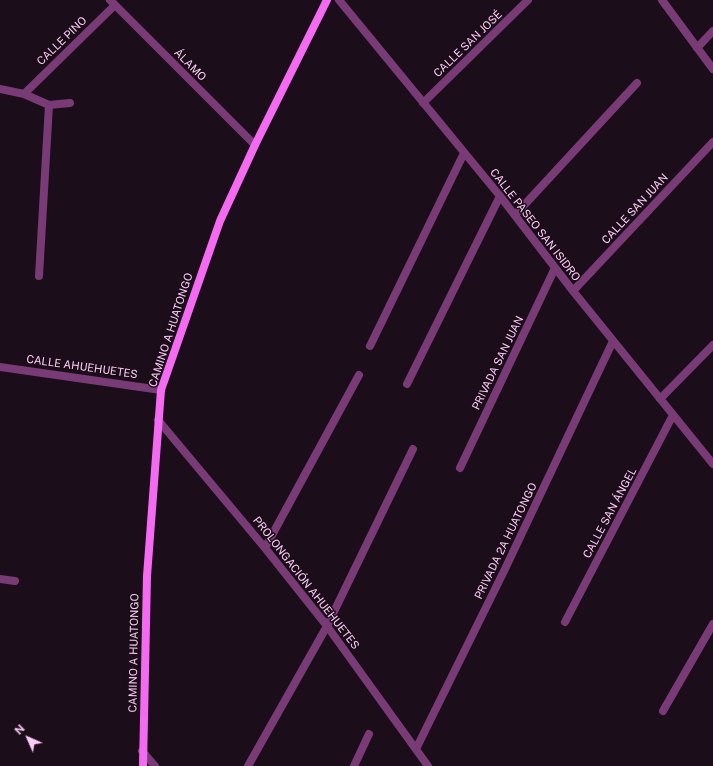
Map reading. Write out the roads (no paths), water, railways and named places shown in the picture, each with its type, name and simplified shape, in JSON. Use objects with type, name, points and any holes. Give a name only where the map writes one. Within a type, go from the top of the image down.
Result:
[{"type":"main road","name":"CAMINO A HUATONGO","points":[[143,766],[142,750],[147,576],[161,390],[220,221],[254,145],[327,0]]},
{"type":"street","name":"CALLE PASEO SAN ISIDRO","points":[[339,0],[500,196],[573,291],[713,464]]},
{"type":"street","name":"CALLE SAN JOSÉ","points":[[423,103],[528,0]]},
{"type":"street","points":[[665,1],[713,69]]},
{"type":"street","name":"ÁLAMO","points":[[113,2],[254,145]]},
{"type":"street","name":"CALLE PINO","points":[[24,94],[113,2]]},
{"type":"street","points":[[697,48],[713,31]]},
{"type":"street","points":[[515,215],[637,84]]},
{"type":"street","points":[[0,89],[24,94],[49,105],[70,103]]},
{"type":"street","points":[[39,276],[49,105]]},
{"type":"street","name":"CALLE SAN JUAN","points":[[573,291],[713,142]]},
{"type":"street","points":[[370,346],[464,153]]},
{"type":"street","points":[[407,384],[500,196]]},
{"type":"street","name":"PRIVADA SAN JUAN","points":[[460,468],[556,268]]},
{"type":"street","name":"PRIVADA 2A HUATONGO","points":[[416,749],[505,570],[613,341]]},
{"type":"street","points":[[660,399],[713,345]]},
{"type":"street","name":"CALLE AHUEHUETES","points":[[0,367],[161,390]]},
{"type":"street","points":[[265,548],[359,375]]},
{"type":"street","name":"CALLE SAN ÁNGEL","points":[[565,622],[673,415]]},
{"type":"street","name":"PROLONGACIÓN AHUEHUETES","points":[[158,420],[265,548],[327,626],[428,766]]},
{"type":"street","points":[[248,766],[327,626],[413,449]]},
{"type":"street","points":[[0,579],[15,581]]},
{"type":"street","points":[[663,711],[713,624]]},
{"type":"street","points":[[354,766],[369,734]]},
{"type":"street","points":[[142,750],[155,766]]}]
